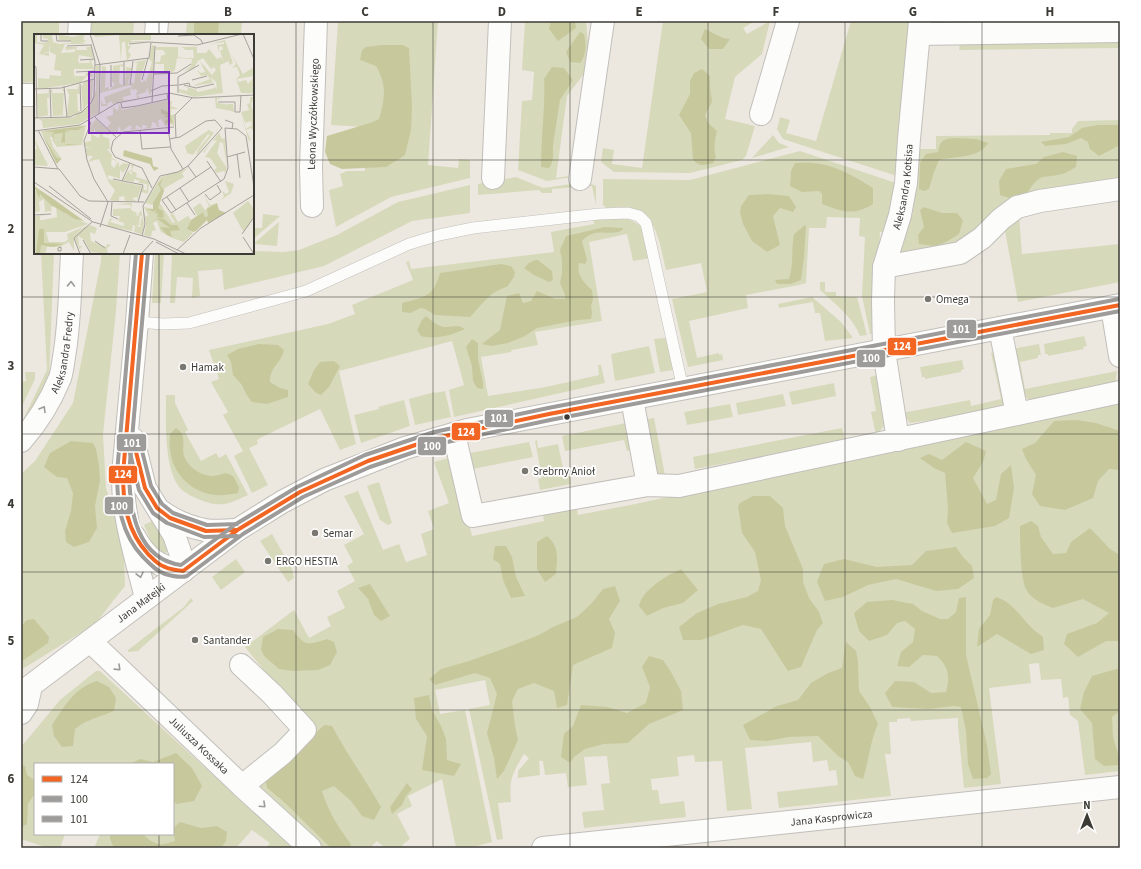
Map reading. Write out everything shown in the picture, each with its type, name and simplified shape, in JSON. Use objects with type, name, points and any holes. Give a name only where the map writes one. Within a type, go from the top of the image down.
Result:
[{"type":"street","points":[[79,34],[80,21]]},
{"type":"street","points":[[156,34],[157,21]]},
{"type":"street","name":"Leona Wyczółkowskiego","points":[[312,206],[311,167],[316,21]]},
{"type":"street","points":[[493,178],[500,21]]},
{"type":"street","points":[[580,179],[602,21]]},
{"type":"street","points":[[761,114],[788,21]]},
{"type":"street","points":[[919,28],[1120,31]]},
{"type":"street","name":"Aleksandra Kotsisa","points":[[898,440],[884,351],[884,267],[900,215],[906,183],[919,28]]},
{"type":"street","points":[[21,95],[34,95]]},
{"type":"street","points":[[884,267],[960,253],[982,238],[1001,219],[1017,207],[1040,201],[1120,189]]},
{"type":"street","name":"Aleksandra Fredry","points":[[21,441],[39,416],[60,377],[66,346],[70,305],[72,254]]},
{"type":"street","points":[[142,254],[138,322],[123,487],[128,524],[146,598]]},
{"type":"street","points":[[1116,306],[1120,356]]},
{"type":"street","name":"Jana Matejki","points":[[26,690],[237,530],[282,502],[324,480],[405,448],[454,434],[1116,306]]},
{"type":"street","points":[[1000,328],[1017,414]]},
{"type":"street","points":[[454,434],[473,516],[648,485],[678,486],[1120,392]]},
{"type":"street","points":[[632,399],[648,485]]},
{"type":"street","points":[[128,524],[141,548],[157,563],[168,568],[183,571],[180,552],[174,535],[145,488],[138,465],[129,420]]},
{"type":"street","points":[[157,508],[170,518],[190,526],[206,530],[237,530]]},
{"type":"street","name":"Juliusza Kossaka","points":[[90,641],[242,786],[310,848]]},
{"type":"street","points":[[241,665],[272,694],[305,730],[283,753],[242,786]]},
{"type":"street","points":[[21,713],[27,704],[26,690]]},
{"type":"street","name":"Jana Kasprowicza","points":[[543,848],[728,839],[1120,787]]},
{"type":"lane","points":[[138,322],[163,324],[189,323],[306,291],[409,244],[439,235],[473,228],[599,214],[628,213],[639,216],[646,223],[683,389]]},
{"type":"green space","points":[[21,21],[59,21],[59,34],[34,34],[34,82],[21,83]]},
{"type":"green space","points":[[87,21],[134,21],[133,34],[86,34]]},
{"type":"green space","points":[[187,21],[242,21],[241,34],[186,34]]},
{"type":"green space","points":[[194,21],[219,21],[218,34],[194,34]]},
{"type":"green space","points":[[338,21],[438,21],[428,165],[458,168],[459,159],[470,160],[470,178],[391,197],[336,227],[329,190],[343,186],[340,174],[347,171],[365,171],[364,127],[331,125]]},
{"type":"green space","points":[[525,21],[586,21],[589,54],[586,71],[567,96],[556,178],[585,175],[547,181],[518,170],[522,101],[532,100],[534,72],[522,70]]},
{"type":"green space","points":[[551,21],[575,21],[576,28],[558,41],[549,29]]},
{"type":"green space","points":[[663,21],[755,21],[743,28],[747,34],[770,21],[762,54],[735,77],[725,119],[755,126],[746,156],[742,160],[690,173],[614,172],[601,162],[603,148],[614,150],[612,164],[642,168]]},
{"type":"green space","points":[[851,21],[915,21],[900,177],[783,139],[777,129],[780,117],[790,120],[786,133],[816,141]]},
{"type":"green space","points":[[705,29],[723,38],[730,39],[723,49],[709,49],[701,39]]},
{"type":"green space","points":[[580,32],[584,34],[585,38],[584,56],[580,63],[570,62],[566,52]]},
{"type":"green space","points":[[1120,39],[1120,48],[959,50],[960,42]]},
{"type":"green space","points":[[403,45],[409,48],[412,107],[411,130],[405,155],[386,167],[342,169],[330,164],[325,152],[327,136],[379,119],[384,98],[382,79],[376,66],[360,60],[362,50],[366,47]]},
{"type":"green space","points":[[552,67],[564,68],[573,80],[560,100],[553,145],[553,158],[549,168],[541,167],[541,159],[544,79]]},
{"type":"green space","points":[[702,69],[710,76],[712,102],[705,115],[708,123],[717,131],[714,147],[716,157],[713,163],[702,165],[693,160],[691,133],[679,115],[690,94],[690,81],[694,73]]},
{"type":"green space","points":[[1120,120],[1120,186],[1047,197],[968,240],[901,253],[913,212],[919,149],[936,149],[936,136],[1050,135],[1050,133],[1072,133],[1072,129],[1078,121]]},
{"type":"green space","points":[[1097,125],[1120,125],[1120,145],[1099,156],[1090,149],[1088,142],[1081,138],[1066,144],[1045,146],[1041,142],[1069,137],[1082,128]]},
{"type":"green space","points":[[773,135],[779,143],[789,147],[752,158]]},
{"type":"green space","points":[[956,138],[976,139],[988,143],[979,152],[966,156],[939,160],[929,189],[924,191],[919,189],[920,163],[926,154],[938,152],[940,144],[943,140]]},
{"type":"green space","points":[[800,151],[899,184],[890,232],[880,232],[878,276],[880,332],[870,334],[862,296],[865,237],[859,236],[860,218],[827,217],[826,228],[809,228],[806,283],[746,295],[748,308],[689,321],[697,358],[719,353],[719,355],[722,354],[723,360],[688,367],[672,299],[707,292],[701,263],[666,270],[658,239],[650,221],[634,210],[620,207],[607,208],[603,205],[603,179],[690,180]]},
{"type":"green space","points":[[1063,152],[1077,156],[1076,167],[1068,172],[1039,179],[1027,193],[1009,198],[1000,195],[999,181],[1006,169],[1036,164],[1044,157]]},
{"type":"green space","points":[[795,163],[821,164],[836,168],[852,176],[873,188],[873,204],[860,210],[848,212],[822,204],[822,194],[819,191],[802,192],[790,186],[791,171]]},
{"type":"green space","points":[[516,177],[543,188],[586,182],[596,186],[596,205],[592,186],[552,189],[552,193],[542,193],[539,190],[478,195],[478,184]]},
{"type":"green space","points":[[470,185],[470,213],[412,221],[324,266],[224,290],[222,269],[198,271],[200,296],[192,298],[193,278],[177,277],[175,303],[170,303],[172,254],[254,254],[254,251],[284,252],[299,250],[337,235],[398,202]]},
{"type":"green space","points":[[768,194],[789,196],[796,207],[793,212],[780,208],[773,216],[780,245],[767,252],[752,241],[743,224],[740,213],[741,206],[749,195]]},
{"type":"green space","points":[[924,207],[942,213],[957,213],[963,220],[959,234],[946,242],[935,246],[919,244],[918,235],[924,227],[920,210]]},
{"type":"green space","points":[[263,214],[280,216],[254,238],[254,228],[262,228]]},
{"type":"green space","points":[[1019,215],[1022,254],[1120,244],[1120,282],[1018,302],[1005,231]]},
{"type":"green space","points":[[622,217],[631,220],[644,231],[651,258],[633,261],[627,234],[589,242],[602,321],[535,332],[538,345],[512,350],[511,352],[481,357],[488,396],[546,387],[599,375],[598,365],[601,365],[605,383],[454,417],[449,390],[464,385],[452,341],[339,371],[356,444],[340,450],[320,409],[260,438],[257,440],[258,444],[249,448],[268,485],[252,493],[234,456],[243,451],[223,415],[228,412],[211,382],[219,379],[209,350],[328,324],[355,314],[352,305],[413,280],[406,262],[409,261],[411,269],[554,252],[551,232],[594,224],[594,218]]},
{"type":"green space","points":[[279,222],[277,246],[254,243]]},
{"type":"green space","points":[[805,225],[804,258],[801,280],[791,284],[777,284],[775,280],[789,279],[794,234]]},
{"type":"green space","points":[[605,227],[623,228],[621,231],[616,232],[591,234],[582,241],[587,260],[585,264],[579,263],[578,267],[580,275],[592,290],[593,299],[591,306],[591,319],[537,328],[525,336],[508,343],[491,346],[482,344],[500,330],[507,296],[519,293],[523,303],[531,301],[537,291],[555,299],[565,299],[560,283],[562,260],[560,250],[566,236]]},
{"type":"green space","points":[[41,254],[54,254],[49,379],[51,385],[21,424],[47,370]]},
{"type":"green space","points":[[101,254],[120,254],[116,311],[103,434],[106,488],[117,522],[124,559],[125,586],[95,624],[21,670],[21,474],[35,461],[73,403],[101,261]]},
{"type":"green space","points":[[155,254],[164,254],[161,303],[152,303]]},
{"type":"green space","points":[[535,260],[538,260],[552,271],[553,280],[549,282],[534,275],[524,268]]},
{"type":"green space","points":[[501,264],[511,266],[515,272],[514,277],[507,287],[491,295],[470,317],[435,315],[421,308],[410,313],[402,312],[402,303],[427,295],[434,287],[440,273]]},
{"type":"green space","points":[[820,282],[825,282],[825,292],[836,292],[836,296],[857,297],[867,335],[860,336],[857,329],[848,317],[820,290]]},
{"type":"green space","points":[[812,297],[841,322],[853,338],[825,341],[820,313],[815,313],[813,302],[779,308],[778,304]]},
{"type":"green space","points":[[426,316],[440,326],[457,326],[465,329],[443,336],[421,336],[417,330],[422,320]]},
{"type":"green space","points":[[1084,336],[1087,346],[1083,347],[1084,349],[1048,356],[1048,354],[1045,354],[1044,344]]},
{"type":"green space","points":[[667,338],[673,370],[660,372],[654,339]]},
{"type":"green space","points":[[472,339],[478,343],[478,359],[483,389],[477,388],[473,381],[472,366],[466,347]]},
{"type":"green space","points":[[259,344],[278,345],[284,350],[281,359],[272,372],[270,382],[280,388],[288,390],[288,397],[267,404],[252,402],[242,385],[233,375],[231,362],[227,355],[238,349]]},
{"type":"green space","points":[[1039,344],[1041,355],[1038,355],[1038,358],[1020,362],[1025,389],[1117,371],[1115,384],[1032,401],[1020,394],[1012,349]]},
{"type":"green space","points":[[649,346],[655,373],[615,381],[611,354]]},
{"type":"green space","points":[[1001,352],[1009,398],[1000,410],[910,423],[902,413],[970,400],[971,406],[1001,399],[991,353]]},
{"type":"green space","points":[[962,360],[964,369],[961,370],[961,372],[925,379],[925,377],[922,377],[920,367]]},
{"type":"green space","points":[[334,361],[340,366],[329,387],[321,395],[316,393],[308,384],[314,370],[320,362]]},
{"type":"green space","points":[[25,372],[35,372],[35,379],[21,408],[21,382],[26,381]]},
{"type":"green space","points":[[882,374],[890,419],[876,435],[871,412],[876,411],[870,377]]},
{"type":"green space","points":[[834,383],[836,396],[792,405],[789,392]]},
{"type":"green space","points":[[445,391],[451,417],[415,425],[409,399]]},
{"type":"green space","points":[[783,394],[786,406],[738,415],[736,403]]},
{"type":"green space","points":[[166,395],[175,395],[175,403],[188,430],[185,432],[201,461],[216,453],[219,458],[226,454],[248,495],[229,503],[212,504],[198,499],[182,490],[171,471],[166,431]]},
{"type":"green space","points":[[404,400],[410,426],[361,443],[354,415],[379,409],[378,407]]},
{"type":"green space","points":[[1120,401],[1120,771],[1085,775],[1078,721],[1070,715],[1068,697],[1063,698],[1061,679],[1041,680],[1039,663],[1029,664],[1031,683],[989,688],[1001,784],[964,788],[958,718],[911,721],[910,718],[897,719],[897,722],[889,722],[891,754],[885,754],[891,796],[779,808],[777,792],[838,785],[836,770],[829,771],[827,760],[813,762],[811,742],[745,748],[752,809],[727,811],[722,761],[695,762],[694,755],[677,757],[679,776],[651,779],[652,790],[658,790],[660,804],[684,801],[686,817],[584,828],[582,812],[604,810],[601,784],[610,783],[607,756],[584,757],[587,785],[568,787],[566,773],[545,775],[543,761],[539,761],[540,775],[518,778],[518,771],[529,758],[524,754],[512,777],[510,788],[511,802],[498,803],[503,839],[497,840],[469,709],[490,705],[485,680],[435,690],[440,714],[465,710],[492,842],[469,848],[456,848],[442,779],[408,796],[412,806],[397,814],[410,839],[402,845],[404,848],[385,848],[377,841],[370,848],[324,848],[255,785],[314,732],[245,647],[294,610],[309,638],[331,626],[327,617],[345,608],[337,591],[355,581],[347,566],[353,562],[344,545],[364,534],[344,496],[358,491],[383,550],[399,544],[406,562],[427,555],[421,534],[434,529],[428,511],[449,503],[434,462],[453,457],[472,536],[544,521],[542,509],[576,502],[578,515]]},
{"type":"green space","points":[[730,404],[733,417],[687,425],[684,412]]},
{"type":"green space","points":[[654,418],[665,475],[654,478],[637,421]]},
{"type":"green space","points":[[1077,420],[1096,423],[1120,431],[1120,470],[1109,469],[1098,481],[1093,498],[1065,510],[1040,506],[1032,494],[1036,475],[1026,459],[1022,449],[1035,443],[1054,421]]},
{"type":"green space","points":[[626,423],[631,450],[627,451],[624,440],[565,451],[562,436]]},
{"type":"green space","points":[[176,428],[180,431],[183,437],[183,452],[188,464],[199,472],[207,475],[213,476],[226,473],[233,476],[239,487],[238,493],[216,495],[207,493],[191,486],[185,481],[175,466],[170,449],[170,434]]},
{"type":"green space","points":[[842,428],[845,441],[695,469],[693,457]]},
{"type":"green space","points":[[537,440],[538,448],[558,444],[564,473],[569,473],[571,484],[540,490],[538,479],[542,478],[535,441]]},
{"type":"green space","points":[[71,441],[93,443],[96,449],[99,465],[100,481],[95,506],[97,528],[89,542],[74,547],[66,542],[65,531],[71,511],[73,493],[67,478],[57,477],[44,467],[50,453]]},
{"type":"green space","points":[[529,442],[533,457],[473,469],[470,453]]},
{"type":"green space","points":[[966,442],[986,451],[983,462],[973,478],[987,504],[996,500],[1001,474],[1011,465],[1014,488],[1009,518],[995,526],[952,533],[947,523],[948,508],[945,473],[934,468],[920,458],[929,454],[942,460]]},
{"type":"green space","points":[[379,482],[392,523],[388,525],[380,520],[367,486]]},
{"type":"green space","points":[[753,496],[770,496],[783,508],[785,526],[803,569],[803,582],[809,598],[819,612],[823,623],[817,630],[801,667],[788,671],[761,629],[743,625],[701,640],[683,640],[679,627],[697,613],[718,604],[747,597],[758,591],[761,580],[755,552],[742,533],[738,506],[740,503]]},
{"type":"green space","points":[[154,520],[168,550],[165,554],[161,553],[155,547],[144,525]]},
{"type":"green space","points":[[1031,521],[1038,526],[1041,537],[1053,554],[1066,553],[1071,542],[1090,528],[1110,549],[1120,555],[1120,641],[1106,641],[1078,657],[1064,644],[1067,634],[1097,623],[1109,613],[1083,599],[1053,608],[1038,601],[1029,594],[1023,578],[1020,550],[1020,526]]},
{"type":"green space","points":[[272,534],[292,569],[294,578],[288,582],[260,541]]},
{"type":"green space","points":[[547,536],[554,544],[556,549],[557,563],[556,574],[545,582],[537,569],[537,542]]},
{"type":"green space","points":[[495,546],[506,546],[512,557],[516,577],[525,596],[511,598],[503,580],[500,564],[493,559]]},
{"type":"green space","points":[[956,547],[972,566],[974,578],[958,589],[936,591],[896,579],[868,585],[843,597],[825,601],[817,582],[824,564],[844,559],[877,567],[912,565],[926,551]]},
{"type":"green space","points":[[236,559],[245,572],[221,590],[212,577]]},
{"type":"green space","points":[[681,569],[698,590],[683,603],[663,608],[647,616],[639,606],[645,594],[662,579]]},
{"type":"green space","points":[[370,584],[390,616],[381,621],[374,615],[368,599],[358,588]]},
{"type":"green space","points":[[615,586],[620,601],[609,619],[615,633],[612,648],[573,665],[567,705],[557,708],[554,691],[534,683],[518,689],[512,701],[518,740],[504,771],[497,779],[494,758],[487,733],[497,694],[490,678],[475,673],[435,685],[429,679],[441,669],[500,650],[539,635],[553,627],[577,617],[591,604],[603,589]]},
{"type":"green space","points":[[966,597],[966,655],[987,745],[991,774],[987,778],[973,779],[968,764],[966,731],[961,707],[954,706],[929,709],[892,707],[885,693],[895,681],[914,682],[931,693],[946,692],[948,672],[941,660],[937,656],[923,655],[909,667],[897,666],[901,652],[913,642],[915,629],[905,621],[897,623],[887,635],[869,641],[859,631],[854,613],[867,602],[892,600],[913,604],[922,611],[940,619],[948,619],[956,612],[959,598]]},
{"type":"green space","points":[[996,597],[1010,605],[1031,628],[1043,637],[1044,650],[1031,654],[997,634],[977,647],[979,629],[990,615],[993,600]]},
{"type":"green space","points":[[191,598],[193,601],[138,651],[128,652],[128,650],[184,607]]},
{"type":"green space","points":[[34,619],[49,637],[48,643],[21,662],[21,626],[27,620]]},
{"type":"green space","points":[[278,629],[293,630],[304,642],[307,643],[315,643],[327,639],[334,642],[337,652],[330,665],[318,670],[292,671],[279,669],[264,656],[261,649],[263,637]]},
{"type":"green space","points":[[846,642],[856,651],[858,661],[859,691],[870,707],[878,724],[863,779],[855,776],[848,762],[838,756],[818,736],[789,737],[767,741],[750,740],[743,725],[777,706],[798,700],[811,683],[828,673],[842,668]]},
{"type":"green space","points":[[649,656],[663,660],[671,672],[681,691],[683,710],[649,724],[628,743],[604,744],[585,749],[574,757],[570,763],[561,757],[564,734],[573,726],[581,705],[607,707],[627,713],[646,703],[650,687],[642,667]]},
{"type":"green space","points":[[1120,668],[1120,711],[1112,717],[1113,737],[1119,757],[1119,765],[1104,766],[1095,759],[1092,723],[1080,709],[1084,692],[1092,676]]},
{"type":"green space","points":[[96,671],[100,671],[292,848],[266,848],[270,843],[252,830],[236,848],[94,848],[100,835],[174,835],[174,763],[34,763],[34,835],[65,835],[60,848],[48,848],[21,839],[21,747],[60,700]]},
{"type":"green space","points":[[97,681],[109,687],[116,698],[114,711],[89,720],[75,729],[73,746],[62,747],[54,736],[52,725],[76,693],[89,684]]},
{"type":"green space","points":[[429,695],[432,710],[446,739],[447,760],[461,764],[454,776],[422,770],[427,736],[416,719],[414,698]]},
{"type":"green space","points":[[324,725],[332,726],[381,807],[374,820],[362,816],[351,801],[334,786],[322,791],[334,819],[351,844],[350,848],[331,848],[283,801],[267,788],[266,782]]},
{"type":"green space","points":[[176,753],[192,768],[202,786],[194,801],[177,804],[174,802],[174,763],[132,763],[140,759],[153,762]]},
{"type":"green space","points":[[21,765],[25,766],[27,775],[34,779],[34,796],[28,804],[27,824],[22,827]]},
{"type":"green space","points":[[407,783],[412,789],[406,796],[402,805],[392,814],[390,807]]},
{"type":"green space","points":[[180,822],[201,828],[217,826],[227,832],[226,841],[221,848],[114,848],[110,839],[110,835],[144,835],[154,843],[170,843],[175,841],[174,827]]},
{"type":"transit line","name":"100","points":[[136,254],[117,473],[119,507],[130,539],[143,557],[159,571],[179,577],[187,576],[243,534],[303,497],[370,467],[438,444],[550,420],[1120,311]]},
{"type":"transit line","name":"124","points":[[142,254],[123,474],[125,506],[135,536],[148,554],[160,565],[170,569],[183,571],[239,529],[300,492],[368,461],[436,438],[549,414],[1120,305]]},
{"type":"transit line","name":"101","points":[[148,254],[129,474],[131,503],[134,517],[145,543],[154,553],[166,561],[181,565],[236,524],[297,487],[365,455],[434,432],[548,408],[1119,299]]},
{"type":"transit line","name":"101","points":[[141,447],[151,486],[162,504],[173,513],[207,525],[237,524]]},
{"type":"transit line","name":"124","points":[[135,448],[145,488],[157,508],[170,518],[206,531],[237,530]]},
{"type":"transit line","name":"100","points":[[129,449],[139,490],[153,513],[167,523],[204,537],[237,536]]},
{"type":"place","name":"Omega","points":[[928,299]]},
{"type":"place","name":"Hamak","points":[[183,367]]},
{"type":"place","name":"Srebrny Anioł","points":[[525,471]]},
{"type":"place","name":"Semar","points":[[315,533]]},
{"type":"place","name":"ERGO HESTIA","points":[[268,561]]},
{"type":"place","name":"Santander","points":[[195,640]]}]
